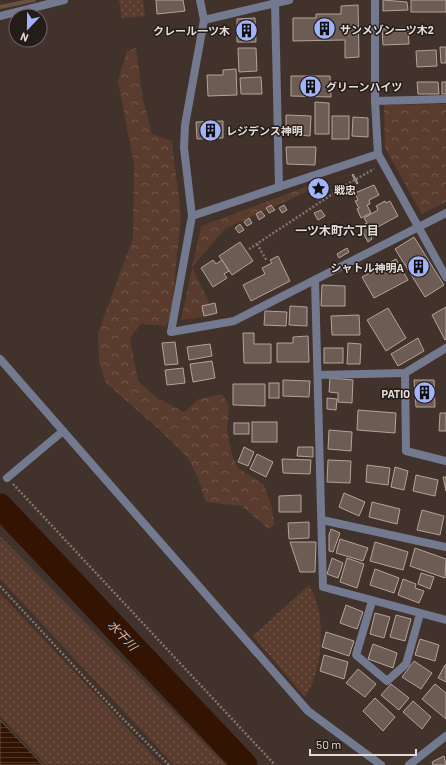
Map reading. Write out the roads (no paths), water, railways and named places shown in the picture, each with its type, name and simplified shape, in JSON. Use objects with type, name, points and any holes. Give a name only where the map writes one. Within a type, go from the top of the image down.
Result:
[{"type":"street","points":[[0,16],[64,0]]},
{"type":"street","points":[[200,0],[204,20],[185,125],[184,140],[192,216],[171,332],[234,321],[446,213]]},
{"type":"street","points":[[204,20],[275,2],[290,0]]},
{"type":"street","points":[[375,0],[375,101],[378,154],[446,277]]},
{"type":"street","points":[[275,2],[279,187]]},
{"type":"street","points":[[375,101],[446,99]]},
{"type":"street","points":[[192,216],[378,154]]},
{"type":"street","points":[[316,280],[323,587],[446,620]]},
{"type":"street","points":[[318,375],[405,373],[446,348]]},
{"type":"street","points":[[0,359],[308,711],[382,765]]},
{"type":"street","points":[[405,373],[406,451],[446,461]]},
{"type":"street","points":[[7,478],[63,431]]},
{"type":"street","points":[[322,520],[446,546]]},
{"type":"street","points":[[372,601],[356,655],[386,681],[406,664],[420,614]]},
{"type":"street","points":[[408,765],[446,736]]},
{"type":"waterway","points":[[0,7],[34,0]]},
{"type":"waterway","name":"水干川","points":[[0,506],[245,765]]},
{"type":"place","name":"サンメゾン一ツ木2","points":[[325,29]]},
{"type":"place","name":"クレール一ツ木","points":[[246,30]]},
{"type":"place","name":"グリーンハイツ","points":[[311,86]]},
{"type":"place","name":"レジデンス神明","points":[[210,130]]},
{"type":"place","name":"戦忠","points":[[318,189]]},
{"type":"place","name":"シャトル神明A","points":[[419,267]]},
{"type":"place","name":"PATIO","points":[[425,393]]},
{"type":"district","name":"一ツ木町六丁目","points":[[337,230]]}]
